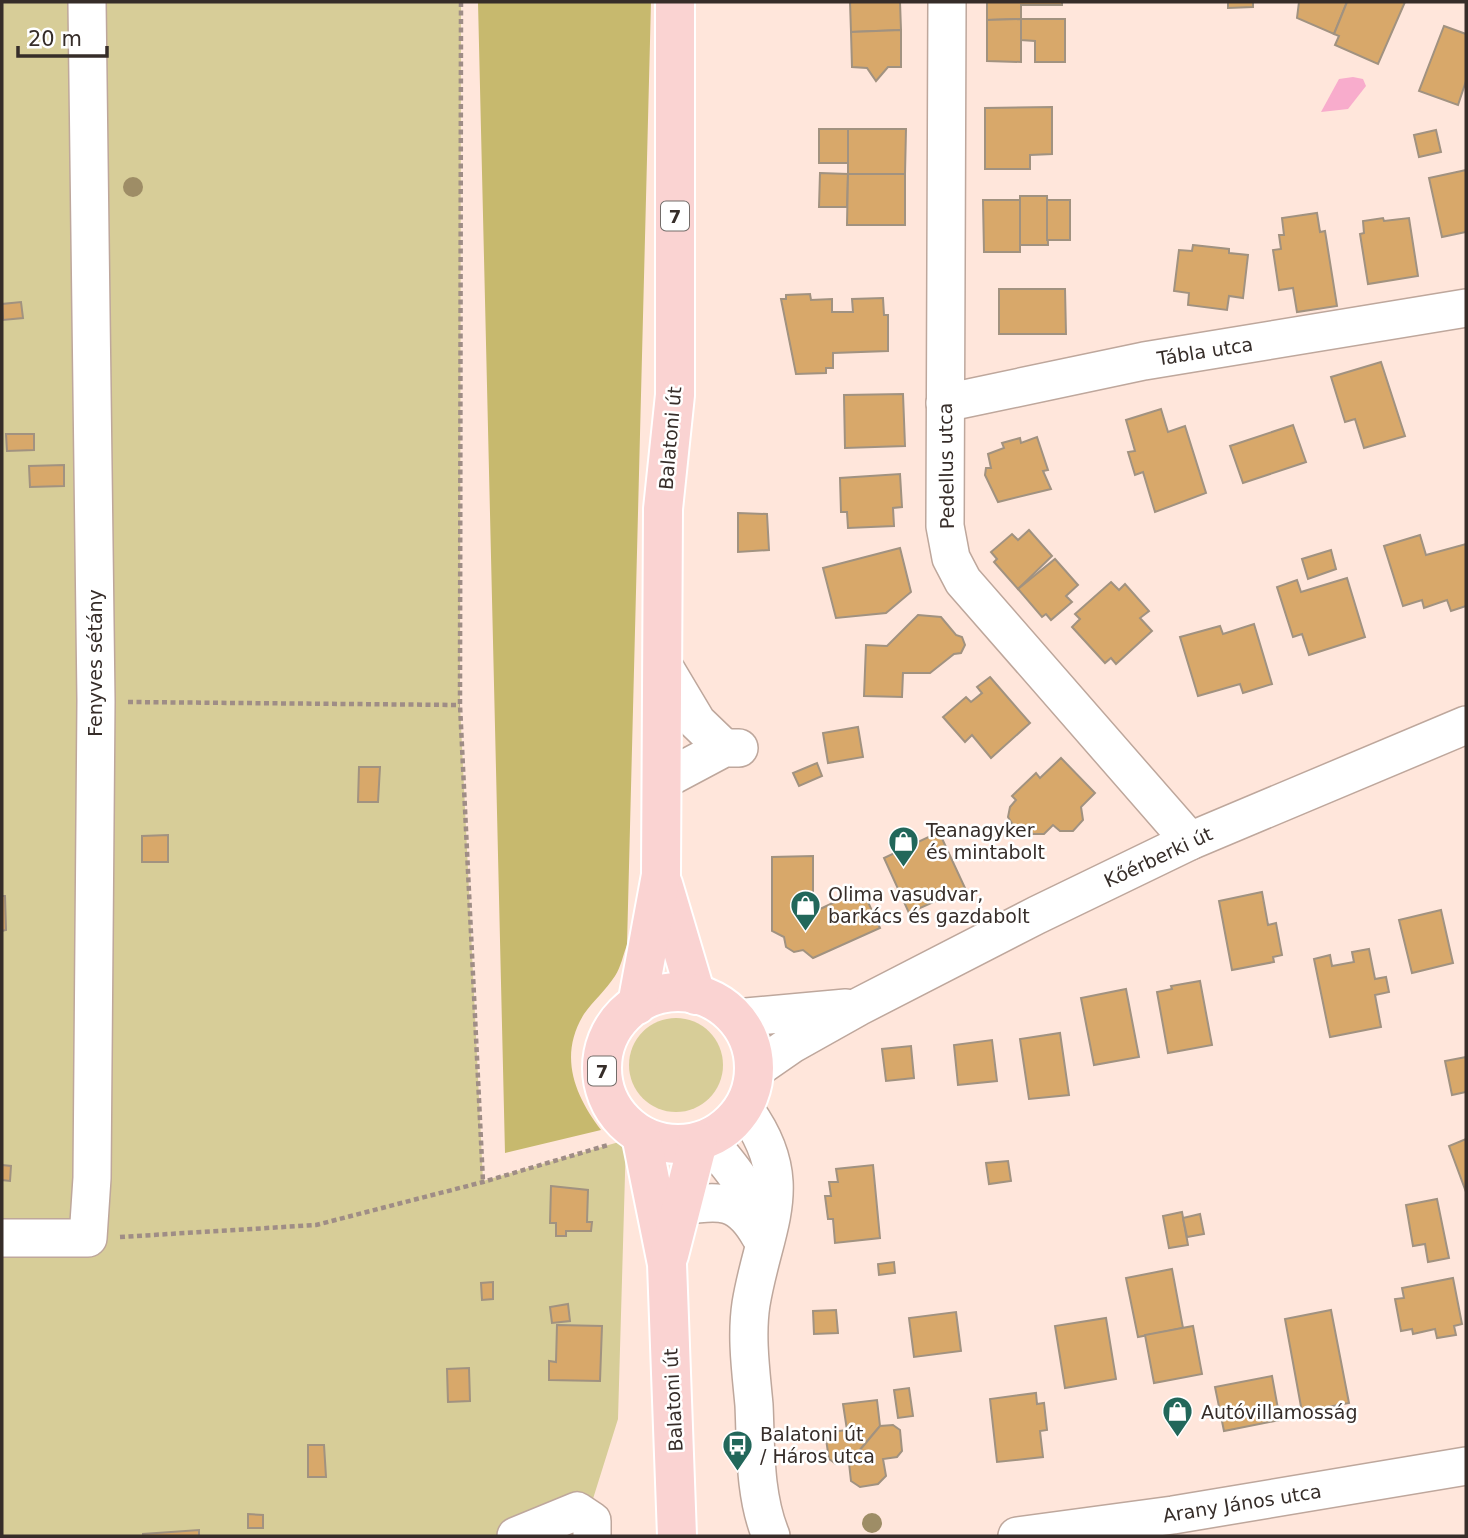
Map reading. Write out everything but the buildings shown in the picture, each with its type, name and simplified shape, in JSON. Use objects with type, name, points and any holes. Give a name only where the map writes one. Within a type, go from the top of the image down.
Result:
[{"type":"main road","name":"Balatoni út","points":[[637,1004],[661,875],[663,509],[675,395],[675,2]]},
{"type":"main road","name":"Balatoni út","points":[[661,875],[696,995]]},
{"type":"main road","name":"7","points":[[702,1141],[671,1144],[627,1139],[607,1094],[602,1071],[607,1040],[619,1020],[637,1004],[665,993],[696,995],[724,1008],[735,1018]]},
{"type":"main road","points":[[702,1141],[731,1122],[748,1089],[746,1034],[735,1018]]},
{"type":"main road","name":"Balatoni út","points":[[627,1139],[667,1264],[677,1536]]},
{"type":"main road","name":"Balatoni út","points":[[667,1264],[702,1141]]},
{"type":"street","name":"Fenyves sétány","points":[[87,2],[96,701],[92,1178],[88,1238]]},
{"type":"street","name":"Pedellus utca","points":[[947,2],[945,526],[951,558],[963,581],[1190,841]]},
{"type":"street","name":"Tábla utca","points":[[945,403],[1144,361],[1466,308]]},
{"type":"street","points":[[662,781],[731,748],[697,722],[663,665]]},
{"type":"street","name":"Kőérberki út","points":[[748,1089],[792,1044],[858,1007],[1190,841],[1466,725]]},
{"type":"street","name":"Kőérberki út","points":[[735,1018],[858,1007]]},
{"type":"street","points":[[748,1089],[756,1124],[769,1156],[775,1187],[773,1216],[751,1305],[749,1336],[759,1488],[763,1517],[771,1536]]},
{"type":"street","points":[[702,1141],[740,1175],[760,1219],[764,1244]]},
{"type":"street","points":[[682,1206],[725,1202],[751,1220],[764,1244]]},
{"type":"street","points":[[2,1238],[88,1238]]},
{"type":"street","name":"Arany János utca","points":[[1017,1536],[1173,1515],[1466,1466]]},
{"type":"street","points":[[516,1536],[585,1523]]},
{"type":"path","points":[[461,2],[460,705],[483,1182]]},
{"type":"path","points":[[96,701],[460,705]]},
{"type":"path","points":[[88,1238],[316,1225],[483,1182],[627,1139]]},
{"type":"shaded area","points":[[2,2],[461,2],[460,705],[483,1181],[626,1140],[618,1419],[592,1502],[516,1536],[2,1536]]},
{"type":"shaded area","points":[[478,2],[651,2],[627,945],[617,972],[584,1014],[572,1045],[571,1060],[577,1089],[601,1130],[505,1153]]},
{"type":"shaded area","points":[[1339,79],[1363,79],[1366,86],[1348,109],[1321,112]]},
{"type":"shaded area","points":[[676,1018],[694,1022],[709,1032],[719,1047],[723,1065],[719,1083],[709,1098],[694,1108],[676,1112],[658,1108],[643,1098],[633,1083],[629,1065],[633,1047],[643,1032],[658,1022]]},
{"type":"place","name":"Teanagyker és mintabolt","points":[[903,868]]},
{"type":"place","name":"Olima vasudvar, barkács és gazdabolt","points":[[805,932]]},
{"type":"place","name":"Autóvillamosság","points":[[1178,1439]]},
{"type":"place","name":"Balatoni út / Háros utca","points":[[737,1472]]}]
